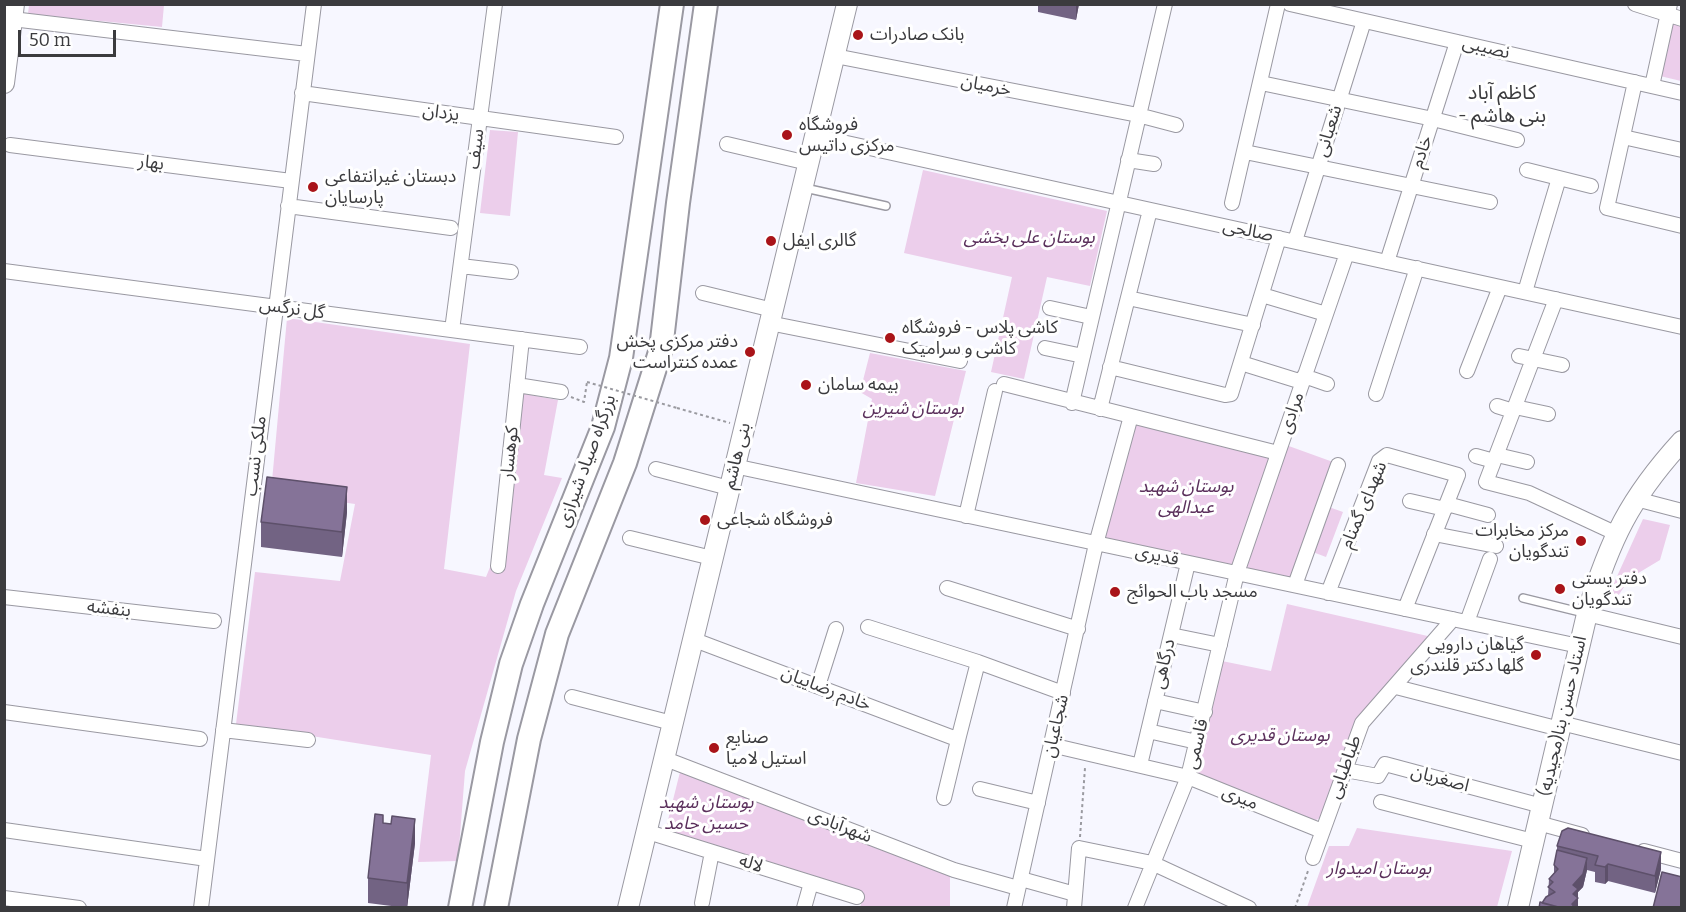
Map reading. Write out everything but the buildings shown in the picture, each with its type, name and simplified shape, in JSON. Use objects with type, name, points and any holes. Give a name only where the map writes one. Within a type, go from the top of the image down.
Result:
[{"type":"highway","name":"بزرگراه صیاد شیرازی","points":[[460,908],[495,724],[511,664],[532,604],[603,427],[621,358],[672,4]]},
{"type":"highway","name":"بزرگراه صیاد شیرازی","points":[[496,908],[529,739],[557,634],[625,463],[661,349],[678,203],[706,4]]},
{"type":"main road","name":"بنی هاشم","points":[[628,908],[847,4]]},
{"type":"main road","points":[[4,83],[13,12]]},
{"type":"main road","name":"استاد حسن بنا(مجیدیه)","points":[[1518,908],[1587,614],[1615,533],[1649,479],[1682,441]]},
{"type":"street","name":"ملکی نسب","points":[[201,908],[274,306],[314,4]]},
{"type":"street","name":"سیف","points":[[452,330],[495,4]]},
{"type":"street","points":[[1072,403],[1165,4]]},
{"type":"street","points":[[1232,203],[1278,4]]},
{"type":"street","name":"نصیبی","points":[[1290,4],[1682,93]]},
{"type":"street","points":[[1635,4],[1669,9],[1682,19]]},
{"type":"street","points":[[1652,86],[1669,9]]},
{"type":"street","points":[[13,12],[307,54]]},
{"type":"street","name":"شعبانی","points":[[1295,241],[1364,21]]},
{"type":"street","name":"خادم","points":[[1387,262],[1457,42]]},
{"type":"street","name":"خرمیان","points":[[835,56],[1138,115],[1176,125]]},
{"type":"street","points":[[1635,82],[1607,208],[1682,226]]},
{"type":"street","points":[[1261,83],[1433,119],[1517,140]]},
{"type":"street","name":"یزدان","points":[[302,93],[616,137]]},
{"type":"street","name":"صالحی","points":[[815,136],[1682,327]]},
{"type":"street","points":[[1623,137],[1682,150]]},
{"type":"street","points":[[727,144],[808,164]]},
{"type":"street","name":"بهار","points":[[10,146],[291,181]]},
{"type":"street","points":[[1245,152],[1490,202]]},
{"type":"street","points":[[1128,160],[1154,164]]},
{"type":"street","points":[[1527,170],[1590,186]]},
{"type":"street","points":[[1525,292],[1559,178]]},
{"type":"street","points":[[288,206],[451,228]]},
{"type":"street","points":[[1100,409],[1150,210]]},
{"type":"street","points":[[1110,367],[1225,395],[1231,394],[1279,238]]},
{"type":"street","name":"مرادی","points":[[1236,573],[1347,253]]},
{"type":"street","points":[[461,266],[511,272]]},
{"type":"street","points":[[1376,394],[1417,268]]},
{"type":"street","name":"گل نرگس","points":[[4,271],[580,347]]},
{"type":"street","points":[[1467,371],[1500,286]]},
{"type":"street","points":[[703,293],[771,316],[960,361]]},
{"type":"street","points":[[1262,295],[1326,314]]},
{"type":"street","points":[[1128,298],[1253,325]]},
{"type":"street","points":[[1556,299],[1486,482],[1529,493],[1615,533]]},
{"type":"street","points":[[1050,308],[1091,317]]},
{"type":"street","name":"کوهسار","points":[[498,566],[522,339]]},
{"type":"street","points":[[1045,348],[1083,356]]},
{"type":"street","points":[[1519,356],[1562,365]]},
{"type":"street","points":[[1241,363],[1327,384]]},
{"type":"street","points":[[517,385],[561,392]]},
{"type":"street","points":[[966,516],[1000,387],[1131,416],[1278,453]]},
{"type":"street","points":[[1497,406],[1548,414]]},
{"type":"street","name":"شجاعیان","points":[[1014,908],[1096,543],[1131,416]]},
{"type":"street","name":"شهدای گمنام","points":[[1328,592],[1382,456],[1387,454],[1458,475],[1445,506]]},
{"type":"street","points":[[1476,456],[1527,462]]},
{"type":"street","points":[[1294,585],[1338,465]]},
{"type":"street","name":"قدیری","points":[[734,466],[1579,646]]},
{"type":"street","points":[[656,469],[729,488]]},
{"type":"street","points":[[1636,499],[1682,510]]},
{"type":"street","points":[[1410,501],[1488,515]]},
{"type":"street","points":[[1405,609],[1445,506]]},
{"type":"street","name":"طباطبایی","points":[[1313,858],[1362,723],[1460,621],[1493,552],[1434,534]]},
{"type":"street","points":[[630,538],[712,558]]},
{"type":"street","name":"درگاهی","points":[[1140,765],[1188,563]]},
{"type":"street","name":"قاسمی","points":[[1135,908],[1188,777],[1236,573]]},
{"type":"street","points":[[947,588],[1078,629]]},
{"type":"street","name":"بنفشه","points":[[4,597],[214,621]]},
{"type":"street","points":[[1587,614],[1682,637]]},
{"type":"street","points":[[868,627],[978,662],[1063,693]]},
{"type":"street","points":[[818,686],[836,629]]},
{"type":"street","points":[[1171,635],[1220,645]]},
{"type":"street","name":"خادم رضاییان","points":[[693,639],[954,738],[959,736]]},
{"type":"street","points":[[944,798],[978,662]]},
{"type":"street","points":[[1396,687],[1682,753]]},
{"type":"street","points":[[572,696],[672,723]]},
{"type":"street","points":[[1155,701],[1205,712]]},
{"type":"street","points":[[4,712],[200,739]]},
{"type":"street","points":[[223,730],[308,740]]},
{"type":"street","points":[[1148,731],[1197,742]]},
{"type":"street","name":"میری","points":[[1052,745],[1188,777],[1323,831]]},
{"type":"street","name":"شهرآبادی","points":[[663,758],[954,870],[1019,884],[1075,901]]},
{"type":"street","name":"اصغریان","points":[[1345,770],[1378,776],[1385,764],[1538,823]]},
{"type":"street","points":[[980,789],[1038,803]]},
{"type":"street","points":[[1381,802],[1538,823],[1593,837]]},
{"type":"street","points":[[4,830],[207,859]]},
{"type":"street","name":"لاله","points":[[645,831],[857,897]]},
{"type":"street","points":[[1626,846],[1682,861]]},
{"type":"street","points":[[1075,901],[1079,848],[1152,862],[1249,908]]},
{"type":"street","points":[[702,903],[712,852]]},
{"type":"street","points":[[804,908],[811,883]]},
{"type":"street","points":[[4,898],[79,908]]},
{"type":"lane","points":[[802,187],[886,206]]},
{"type":"lane","points":[[1523,598],[1587,614]]},
{"type":"path","points":[[584,402],[587,382],[744,428]]},
{"type":"path","points":[[1079,848],[1086,753]]},
{"type":"path","points":[[1295,908],[1313,858]]},
{"type":"green space","points":[[29,5],[164,5],[162,27],[28,14]]},
{"type":"green space","points":[[1674,20],[1681,24],[1681,81],[1660,76]]},
{"type":"green space","points":[[490,130],[518,132],[510,216],[480,213]]},
{"type":"green space","name":"بوستان علی بخشی","points":[[923,170],[1107,211],[1090,286],[1047,277],[1024,379],[991,372],[1012,277],[904,253]]},
{"type":"green space","points":[[287,318],[470,344],[444,569],[486,577],[509,520],[520,393],[558,400],[544,475],[562,478],[516,591],[465,771],[458,861],[418,862],[431,755],[236,724],[255,572],[340,581],[355,504],[271,492]]},
{"type":"green space","name":"بوستان شیرین","points":[[870,353],[966,371],[935,496],[856,483],[872,399],[860,392]]},
{"type":"green space","name":"بوستان شهید عبدالهی","points":[[1133,420],[1272,456],[1233,570],[1102,541]]},
{"type":"green space","points":[[1286,445],[1333,462],[1291,580],[1243,569]]},
{"type":"green space","points":[[1326,506],[1343,512],[1326,557],[1310,551]]},
{"type":"green space","points":[[1643,519],[1670,525],[1660,560],[1630,578],[1618,596],[1609,594]]},
{"type":"green space","name":"بوستان قدیری","points":[[1287,604],[1432,637],[1357,723],[1323,816],[1313,822],[1193,772],[1222,661],[1271,671]]},
{"type":"green space","name":"بوستان شهید حسین جامد","points":[[680,772],[950,875],[950,907],[860,907],[864,895],[665,832]]},
{"type":"green space","name":"بوستان امیدوار","points":[[1357,828],[1512,851],[1497,907],[1307,907],[1329,846],[1349,846]]},
{"type":"place","name":"بانک صادرات","points":[[858,35]]},
{"type":"place","name":"فروشگاه مرکزی داتیس","points":[[787,135]]},
{"type":"place","name":"دبستان غیرانتفاعی پارسایان","points":[[313,187]]},
{"type":"place","name":"گالری ایفل","points":[[771,241]]},
{"type":"place","name":"کاشی پلاس - فروشگاه کاشی و سرامیک","points":[[890,338]]},
{"type":"place","name":"دفتر مرکزی پخش عمده کنتراست","points":[[750,352]]},
{"type":"place","name":"بیمه سامان","points":[[806,385]]},
{"type":"place","name":"فروشگاه شجاعی","points":[[705,520]]},
{"type":"place","name":"مرکز مخابرات تندگویان","points":[[1581,541]]},
{"type":"place","name":"دفتر پستی تندگویان","points":[[1560,589]]},
{"type":"place","name":"مسجد باب الحوائج","points":[[1115,592]]},
{"type":"place","name":"گیاهان دارویی گلها دکتر قلندری","points":[[1536,655]]},
{"type":"place","name":"صنایع استیل لامیا","points":[[714,748]]},
{"type":"district","name":"کاظم آباد - بنی هاشم","points":[[1502,104]]}]
